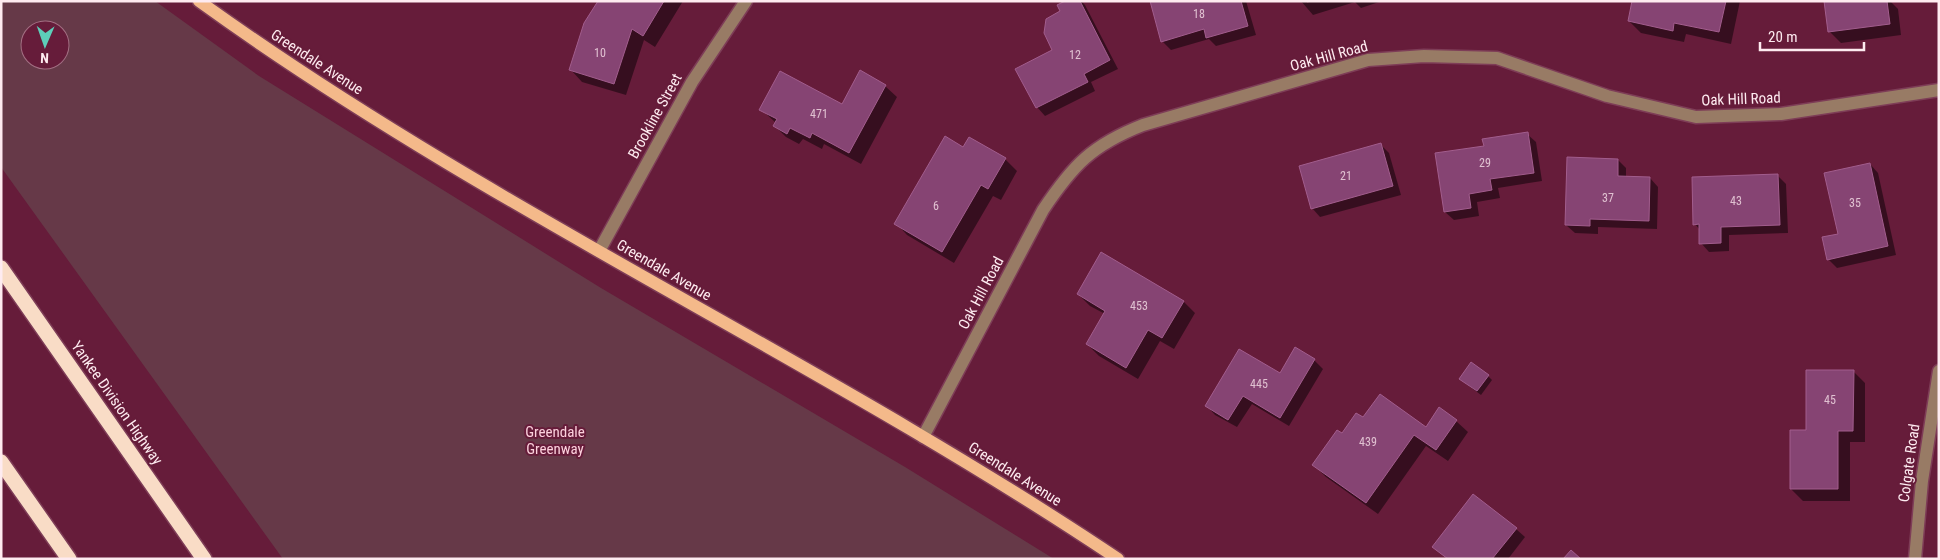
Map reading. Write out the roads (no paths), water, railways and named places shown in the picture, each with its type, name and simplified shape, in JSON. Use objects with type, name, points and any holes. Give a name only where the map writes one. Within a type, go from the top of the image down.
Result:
[{"type":"highway","name":"Yankee Division Highway","points":[[1,268],[204,559]]},
{"type":"highway","points":[[1,462],[69,559]]},
{"type":"main road","name":"Greendale Avenue","points":[[199,1],[248,36],[387,126],[599,251],[923,437],[1040,508],[1118,559]]},
{"type":"street","name":"Brookline Street","points":[[599,251],[692,82],[746,1]]},
{"type":"street","name":"Oak Hill Road","points":[[923,437],[1043,210],[1059,186],[1077,164],[1097,147],[1118,135],[1143,125],[1368,60],[1424,56],[1497,58],[1607,96],[1696,117],[1781,114],[1939,90]]},
{"type":"street","name":"Colgate Road","points":[[1915,559],[1922,481],[1939,372]]},
{"type":"park label","name":"Greendale Greenway","points":[[555,440]]}]
